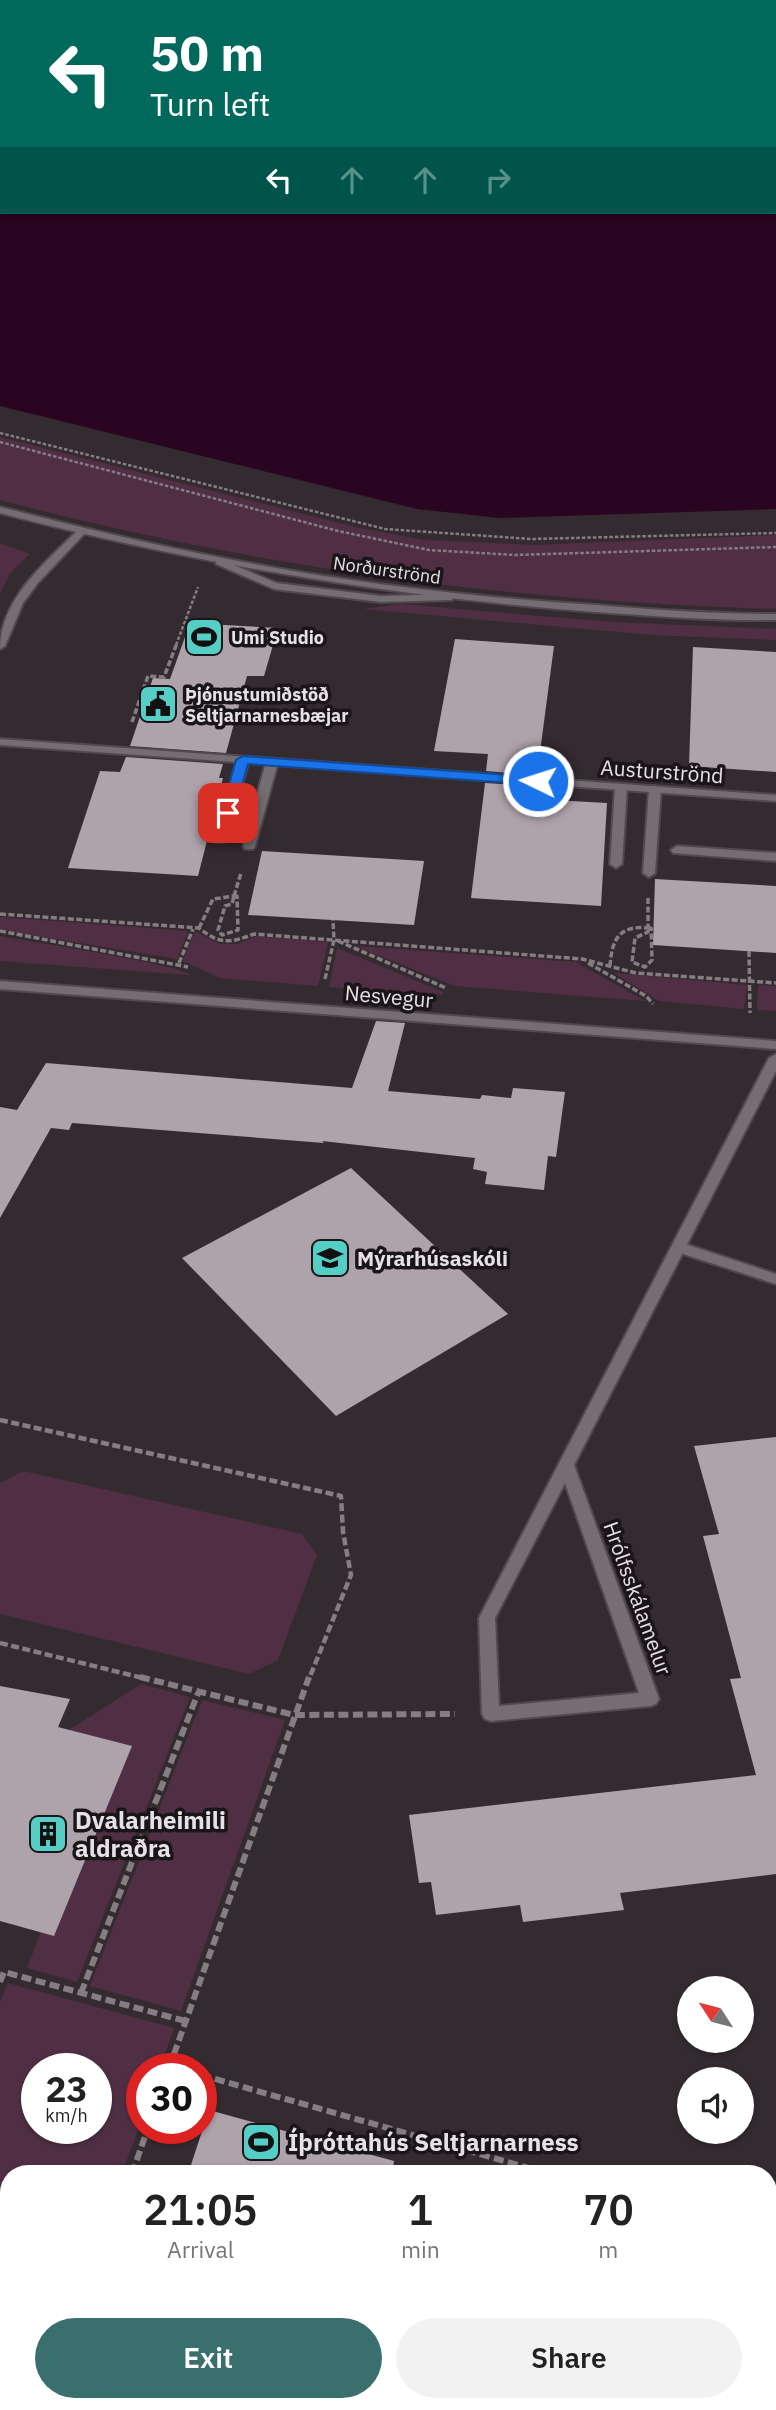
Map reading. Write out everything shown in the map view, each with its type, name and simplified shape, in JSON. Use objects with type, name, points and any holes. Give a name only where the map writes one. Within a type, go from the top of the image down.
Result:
[{"type":"street","points":[[0,510],[81,532],[33,582],[18,603],[0,646]]},
{"type":"street","name":"Norðurströnd","points":[[81,532],[220,562],[274,586],[380,599],[451,597],[518,604],[776,617]]},
{"type":"street","name":"Austurströnd","points":[[0,742],[776,798]]},
{"type":"street","points":[[220,840],[243,760]]},
{"type":"street","points":[[249,846],[272,762]]},
{"type":"street","points":[[616,864],[621,787]]},
{"type":"street","points":[[649,873],[655,789]]},
{"type":"street","points":[[677,850],[776,857]]},
{"type":"street","name":"Nesvegur","points":[[0,985],[776,1045]]},
{"type":"street","points":[[491,1714],[487,1618],[776,1058]]},
{"type":"street","points":[[679,1247],[776,1279]]},
{"type":"street","name":"Hrólfsskálamelur","points":[[491,1714],[650,1699],[566,1465]]},
{"type":"path","points":[[0,433],[372,526],[424,535],[528,540],[776,533]]},
{"type":"path","points":[[0,442],[338,531],[429,550],[515,555],[776,547]]},
{"type":"path","points":[[121,751],[148,676],[164,677],[198,587]]},
{"type":"path","points":[[610,966],[612,942],[618,932],[634,926],[642,927],[652,928],[652,960],[645,967],[632,962],[635,938],[648,932],[648,920],[648,897],[649,873]]},
{"type":"path","points":[[200,929],[213,899],[237,896],[238,930],[229,935],[222,935],[219,930],[225,906],[232,904]]},
{"type":"path","points":[[0,914],[200,929],[215,941],[231,943],[254,934],[582,959],[636,973],[776,983]]},
{"type":"path","points":[[322,990],[334,940],[333,920]]},
{"type":"path","points":[[179,963],[193,929]]},
{"type":"path","points":[[0,931],[179,963],[200,972]]},
{"type":"path","points":[[334,940],[454,991]]},
{"type":"path","points":[[749,951],[750,1013]]},
{"type":"path","points":[[582,959],[646,996],[653,1004]]},
{"type":"path","points":[[0,1420],[341,1496],[343,1532],[351,1575],[294,1715],[174,2053]]},
{"type":"path","points":[[0,1643],[294,1715],[491,1714]]},
{"type":"path","points":[[81,1993],[198,1693]]},
{"type":"path","points":[[0,1982],[4,1972],[185,2021]]},
{"type":"path","points":[[217,2080],[518,2165]]},
{"type":"path","points":[[135,2165],[142,2144]]},
{"type":"shaded area","points":[[0,214],[776,214],[776,509],[499,518],[417,509],[0,406]]},
{"type":"shaded area","points":[[0,437],[355,527],[424,540],[535,545],[776,535],[776,609],[580,598],[385,577],[288,562],[95,524],[0,500]]},
{"type":"shaded area","points":[[0,543],[30,554],[10,573],[0,594]]},
{"type":"shaded area","points":[[401,604],[612,622],[776,629],[776,640],[652,635],[363,609]]},
{"type":"shaded area","points":[[0,917],[188,931],[177,959],[0,930]]},
{"type":"shaded area","points":[[195,931],[220,944],[238,944],[256,936],[328,942],[318,986],[220,978],[183,961]]},
{"type":"shaded area","points":[[0,936],[161,965],[190,975],[0,961]]},
{"type":"shaded area","points":[[355,946],[576,962],[645,1001],[455,986]]},
{"type":"shaded area","points":[[337,948],[443,992],[443,995],[329,987]]},
{"type":"shaded area","points":[[614,973],[747,985],[744,1009],[659,1001]]},
{"type":"shaded area","points":[[758,985],[776,986],[776,1011],[757,1010]]},
{"type":"shaded area","points":[[23,1471],[302,1534],[317,1555],[278,1660],[249,1674],[0,1614],[0,1483]]},
{"type":"shaded area","points":[[141,1684],[190,1697],[77,1982],[27,1968],[41,1932],[54,1936],[131,1746],[69,1730]]},
{"type":"shaded area","points":[[202,1700],[285,1720],[181,2011],[90,1986]]},
{"type":"shaded area","points":[[8,1983],[174,2028],[165,2053],[126,2053],[126,2144],[133,2144],[125,2165],[0,2165],[0,2002]]},
{"type":"building","points":[[190,623],[278,628],[264,676],[247,676],[226,753],[130,746],[153,678],[170,679]]},
{"type":"building","points":[[455,639],[554,646],[537,775],[486,771],[488,754],[434,751]]},
{"type":"building","points":[[693,647],[776,652],[776,772],[689,766]]},
{"type":"building","points":[[126,757],[223,764],[219,778],[223,778],[198,876],[68,868],[100,771],[120,772]]},
{"type":"building","points":[[485,783],[536,786],[534,799],[607,803],[601,906],[471,898]]},
{"type":"building","points":[[262,851],[424,861],[414,925],[248,915]]},
{"type":"building","points":[[655,879],[776,886],[776,953],[653,945]]},
{"type":"building","points":[[376,1021],[405,1023],[388,1091],[480,1099],[482,1095],[511,1098],[513,1088],[565,1092],[556,1157],[548,1156],[544,1190],[485,1184],[487,1172],[473,1169],[475,1158],[322,1141],[324,1143],[72,1123],[69,1130],[51,1128],[0,1218],[0,1107],[17,1110],[46,1063],[352,1088]]},
{"type":"building","points":[[351,1168],[508,1314],[336,1416],[182,1258]]},
{"type":"building","points":[[776,1437],[776,1874],[620,1893],[624,1910],[523,1922],[520,1905],[436,1915],[431,1882],[419,1883],[409,1815],[756,1775],[730,1679],[741,1678],[703,1536],[719,1534],[694,1446]]},
{"type":"building","name":"Dvalarheimili aldraðra","points":[[0,1686],[70,1699],[58,1727],[132,1746],[54,1936],[0,1921]]},
{"type":"building","name":"Íþróttahús Seltjarnarness","points":[[217,2112],[394,2161],[393,2165],[191,2165],[198,2144],[217,2144]]},
{"type":"place","name":"Umi Studio","points":[[204,637]]},
{"type":"place","name":"Þjónustumiðstöð Seltjarnarnesbæjar","points":[[158,704]]},
{"type":"place","name":"Mýrarhúsaskóli","points":[[330,1258]]},
{"type":"place","name":"Dvalarheimili aldraðra","points":[[48,1834]]},
{"type":"place","name":"Íþróttahús Seltjarnarness","points":[[261,2142]]},
{"type":"route","points":[[228,813],[243,760],[538,781]]}]
